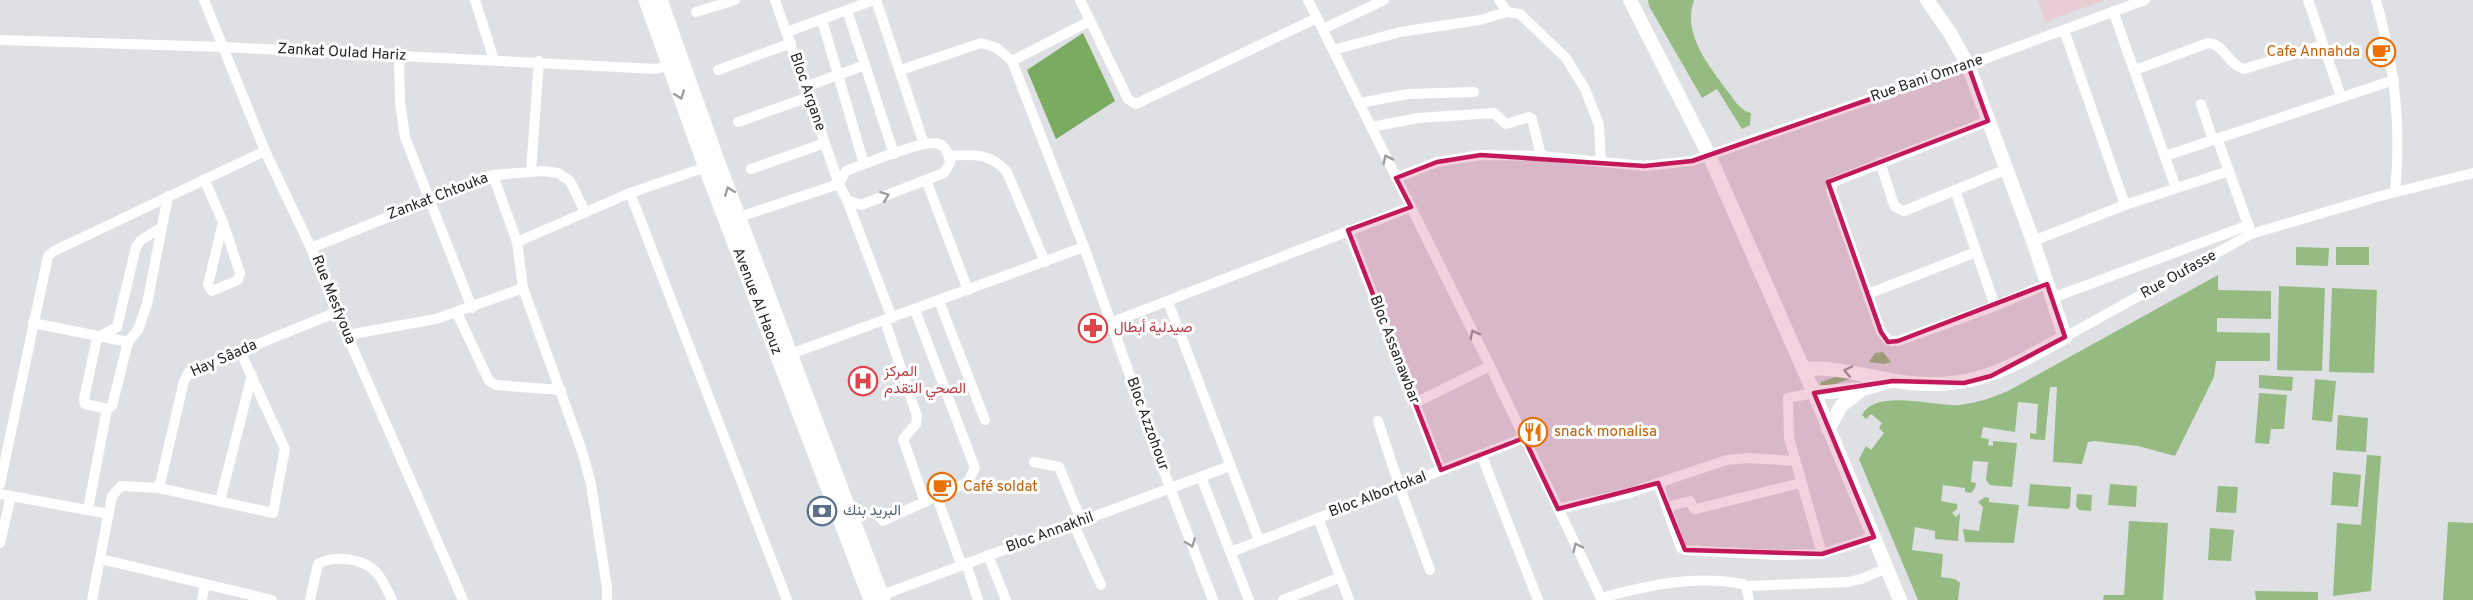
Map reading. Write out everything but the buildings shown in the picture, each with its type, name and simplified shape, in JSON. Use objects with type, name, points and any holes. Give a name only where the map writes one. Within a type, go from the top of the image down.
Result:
[{"type":"main road","name":"Avenue Al Haouz","points":[[646,0],[676,65],[877,599]]},
{"type":"main road","name":"Avenue Al Haouz","points":[[660,0],[676,65]]},
{"type":"street","name":"Rue Mesfyoua","points":[[204,0],[266,151],[311,248],[463,600]]},
{"type":"street","points":[[475,0],[494,60]]},
{"type":"street","points":[[696,12],[735,0]]},
{"type":"street","name":"Bloc Argane","points":[[775,0],[889,320],[916,416],[915,424],[903,439],[925,502]]},
{"type":"street","points":[[787,32],[875,0],[901,70],[924,144]]},
{"type":"street","points":[[1080,0],[1128,99],[1136,104],[1317,18]]},
{"type":"street","points":[[1308,0],[1491,366],[1602,599],[1669,582],[1707,581],[1746,586],[1848,582],[1887,568]]},
{"type":"street","points":[[1323,29],[1384,0]]},
{"type":"street","points":[[1499,0],[1507,12]]},
{"type":"street","points":[[1630,0],[1709,155],[1852,480],[1900,600]]},
{"type":"street","points":[[1927,0],[1950,33],[1968,65],[2033,241],[2065,337]]},
{"type":"street","name":"Rue Bani Omrane","points":[[1396,178],[1427,165],[1481,155],[1540,156],[1644,166],[1692,161],[1968,65],[2145,0]]},
{"type":"street","points":[[2308,0],[2341,97]]},
{"type":"street","points":[[2376,0],[2386,36],[2394,80],[2398,142],[2395,192]]},
{"type":"street","points":[[848,10],[894,154]]},
{"type":"street","points":[[2113,11],[2176,188]]},
{"type":"street","points":[[1333,50],[1400,32],[1480,20],[1507,12],[1520,14],[1566,58],[1586,89],[1599,125],[1601,162]]},
{"type":"street","points":[[822,20],[864,164]]},
{"type":"street","points":[[901,70],[981,43],[997,48],[1012,61],[1090,21]]},
{"type":"street","points":[[2064,30],[2125,205]]},
{"type":"street","name":"Zankat Oulad Hariz","points":[[0,40],[223,47],[539,61],[656,69],[676,65]]},
{"type":"street","points":[[2135,70],[2208,43],[2217,44],[2235,66],[2244,69],[2323,45]]},
{"type":"street","points":[[718,70],[791,44]]},
{"type":"street","points":[[399,56],[401,110],[405,137],[472,308]]},
{"type":"street","points":[[531,172],[539,61]]},
{"type":"street","name":"Bloc Azzohour","points":[[1012,61],[1084,247],[1170,488],[1213,600]]},
{"type":"street","points":[[738,122],[807,92],[838,75],[866,65]]},
{"type":"street","points":[[2164,156],[2394,80]]},
{"type":"street","points":[[1359,103],[1418,94],[1474,92]]},
{"type":"street","points":[[2052,298],[2250,229],[2201,104]]},
{"type":"street","points":[[1371,127],[1418,118],[1458,114],[1494,113],[1506,124],[1529,117],[1532,119],[1540,156]]},
{"type":"street","points":[[1988,121],[1835,179],[1831,185],[1868,294],[1883,335],[1889,341],[1898,340],[1995,306],[2047,284]]},
{"type":"street","points":[[751,169],[825,143]]},
{"type":"street","points":[[733,219],[839,184],[846,171],[864,164],[924,144],[940,144],[946,148],[949,168],[944,173],[861,205],[847,200]]},
{"type":"street","points":[[0,484],[45,264],[54,251],[266,151]]},
{"type":"street","points":[[949,156],[983,154],[1000,164],[1007,172],[1045,262]]},
{"type":"street","points":[[1880,162],[1893,202],[1899,210],[1908,210],[2007,169]]},
{"type":"street","points":[[517,242],[630,193],[712,165]]},
{"type":"street","name":"Zankat Chtouka","points":[[311,248],[493,175],[551,171],[564,176],[570,181],[585,212]]},
{"type":"street","points":[[2033,241],[2125,205],[2229,171]]},
{"type":"street","name":"Rue Oufasse","points":[[1803,369],[1834,368],[1893,381],[1934,384],[1964,382],[1991,376],[2065,337],[2250,229],[2473,173]]},
{"type":"street","points":[[493,175],[517,242],[523,288],[561,390],[591,484],[607,594],[616,600]]},
{"type":"street","points":[[204,179],[223,222],[239,278],[212,291],[208,285],[223,222]]},
{"type":"street","points":[[926,180],[968,290]]},
{"type":"street","points":[[1954,190],[1995,306]]},
{"type":"street","points":[[630,193],[788,600]]},
{"type":"street","points":[[98,336],[84,401],[86,404],[107,409],[112,406],[128,342],[138,330],[147,304],[168,196]]},
{"type":"street","points":[[1110,323],[1411,207]]},
{"type":"street","points":[[98,336],[117,327],[136,247],[141,240],[162,226]]},
{"type":"street","name":"Bloc Assanawbar","points":[[1348,230],[1441,470]]},
{"type":"street","points":[[785,357],[1084,247]]},
{"type":"street","points":[[1868,294],[1976,252]]},
{"type":"street","points":[[347,335],[456,313],[523,288]]},
{"type":"street","points":[[939,301],[985,420]]},
{"type":"street","points":[[1168,302],[1259,540]]},
{"type":"street","points":[[883,521],[968,482],[975,468],[915,310]]},
{"type":"street","name":"Hay Sâada","points":[[159,488],[184,378],[189,372],[337,312]]},
{"type":"street","points":[[456,313],[489,381],[496,385],[561,390]]},
{"type":"street","points":[[33,323],[128,342]]},
{"type":"street","points":[[92,600],[112,495],[121,486],[159,488],[273,513],[285,448],[240,351]]},
{"type":"street","points":[[1415,403],[1491,366]]},
{"type":"street","points":[[220,501],[252,375]]},
{"type":"street","name":"Rue Oufasse","points":[[1814,393],[1863,389],[1893,381]]},
{"type":"street","points":[[1828,429],[1841,406],[1863,389]]},
{"type":"street","points":[[1814,393],[1788,398],[1789,438],[1822,554]]},
{"type":"street","points":[[88,509],[107,409]]},
{"type":"street","points":[[1378,421],[1431,570]]},
{"type":"street","name":"Bloc Albortokal","points":[[1231,552],[1524,438]]},
{"type":"street","points":[[1481,454],[1538,600]]},
{"type":"street","points":[[1558,509],[1629,493],[1727,460],[1748,458],[1794,461]]},
{"type":"street","points":[[1034,462],[1059,466],[1101,585]]},
{"type":"street","name":"Bloc Annakhil","points":[[877,599],[964,564],[1230,466]]},
{"type":"street","points":[[1201,477],[1249,600]]},
{"type":"street","points":[[1658,483],[1681,548],[1685,550],[1778,555],[1822,554],[1874,537]]},
{"type":"street","points":[[1667,507],[1690,501],[1696,509],[1801,483]]},
{"type":"street","points":[[0,543],[5,495],[109,514]]},
{"type":"street","points":[[937,497],[978,600]]},
{"type":"street","points":[[1318,518],[1349,600]]},
{"type":"street","points":[[988,555],[1006,600]]},
{"type":"street","points":[[310,600],[318,564],[329,558],[341,558],[366,565],[382,580],[392,600]]},
{"type":"street","points":[[101,560],[272,600]]},
{"type":"street","points":[[1283,600],[1341,578]]},
{"type":"street","points":[[202,600],[205,584]]},
{"type":"street","points":[[1746,586],[1749,600]]},
{"type":"highlighted area","points":[[1968,65],[1988,121],[1828,182],[1881,332],[1888,342],[1898,341],[2047,284],[2065,337],[1991,376],[1964,383],[1893,381],[1814,393],[1874,537],[1822,554],[1685,550],[1658,483],[1558,509],[1524,438],[1441,470],[1348,230],[1411,207],[1396,178],[1437,162],[1481,155],[1644,166],[1692,161]]},
{"type":"shaded area","points":[[2038,0],[2105,0],[2045,22]]},
{"type":"green space","points":[[1648,0],[1694,0],[1691,14],[1696,42],[1711,68],[1737,104],[1751,113],[1750,125],[1742,129],[1717,89],[1702,98],[1649,6]]},
{"type":"green space","points":[[1083,33],[1115,101],[1056,139],[1027,70]]},
{"type":"green space","points":[[2296,247],[2329,248],[2328,266],[2296,265]]},
{"type":"green space","points":[[2336,247],[2369,247],[2369,265],[2336,265]]},
{"type":"green space","points":[[2218,275],[2218,290],[2271,291],[2271,319],[2217,318],[2217,332],[2270,333],[2270,361],[2216,361],[2214,377],[2175,456],[2138,446],[2094,441],[2088,442],[2082,464],[2053,462],[2057,387],[2050,387],[2045,440],[2030,439],[2030,433],[2036,434],[2038,404],[2018,402],[2015,432],[1983,427],[1981,438],[1989,439],[1988,445],[1993,446],[1993,441],[2017,443],[2012,487],[1990,485],[1986,480],[1988,462],[1973,461],[1971,482],[1976,483],[1971,493],[1965,492],[1965,488],[1943,485],[1941,501],[1957,504],[1957,509],[1952,513],[1956,517],[1960,513],[1958,541],[1935,539],[1935,531],[1915,527],[1912,550],[1943,554],[1941,577],[1955,579],[1960,583],[1958,600],[1918,600],[1859,459],[1866,446],[1871,450],[1884,433],[1879,428],[1882,423],[1871,414],[1866,419],[1862,415],[1869,407],[1892,400],[1959,405],[1996,396]]},
{"type":"green space","points":[[2279,286],[2325,288],[2322,371],[2277,370]]},
{"type":"green space","points":[[2332,288],[2377,290],[2374,373],[2329,372]]},
{"type":"green space","points":[[1883,352],[1891,362],[1884,364],[1869,362],[1875,353]]},
{"type":"green space","points":[[2259,375],[2293,377],[2292,391],[2259,388]]},
{"type":"green space","points":[[1838,376],[1853,378],[1824,388],[1820,386],[1821,382]]},
{"type":"green space","points":[[2315,379],[2336,381],[2332,422],[2312,420]]},
{"type":"green space","points":[[2259,393],[2287,395],[2284,429],[2271,429],[2269,444],[2255,443]]},
{"type":"green space","points":[[2338,415],[2368,418],[2366,452],[2336,450]]},
{"type":"green space","points":[[2367,455],[2381,456],[2371,591],[2333,596],[2337,523],[2361,525]]},
{"type":"green space","points":[[2333,472],[2361,475],[2358,507],[2331,505]]},
{"type":"green space","points":[[2030,484],[2071,487],[2070,507],[2068,509],[2028,506]]},
{"type":"green space","points":[[2110,484],[2137,486],[2136,507],[2108,505]]},
{"type":"green space","points":[[2218,486],[2238,487],[2236,513],[2216,512]]},
{"type":"green space","points":[[2077,494],[2092,495],[2091,511],[2079,510],[2076,506]]},
{"type":"green space","points":[[1985,497],[1989,498],[1989,502],[2019,505],[2014,543],[1965,542],[1963,529],[1979,531],[1983,507],[1978,502]]},
{"type":"green space","points":[[2129,521],[2168,523],[2163,600],[2103,600],[2104,595],[2124,595]]},
{"type":"green space","points":[[2448,522],[2473,523],[2473,600],[2443,600]]},
{"type":"green space","points":[[2210,528],[2234,530],[2231,561],[2208,560]]},
{"type":"green space","points":[[2255,591],[2318,592],[2318,600],[2256,600]]},
{"type":"place","name":"Cafe Annahda","points":[[2381,52]]},
{"type":"place","name":"صيدلية أبطال","points":[[1093,328]]},
{"type":"place","name":"المركز الصحي التقدم","points":[[863,381]]},
{"type":"place","name":"snack monalisa","points":[[1533,432]]},
{"type":"place","name":"Café soldat","points":[[942,487]]},
{"type":"place","name":"البريد بنك","points":[[822,511]]}]
